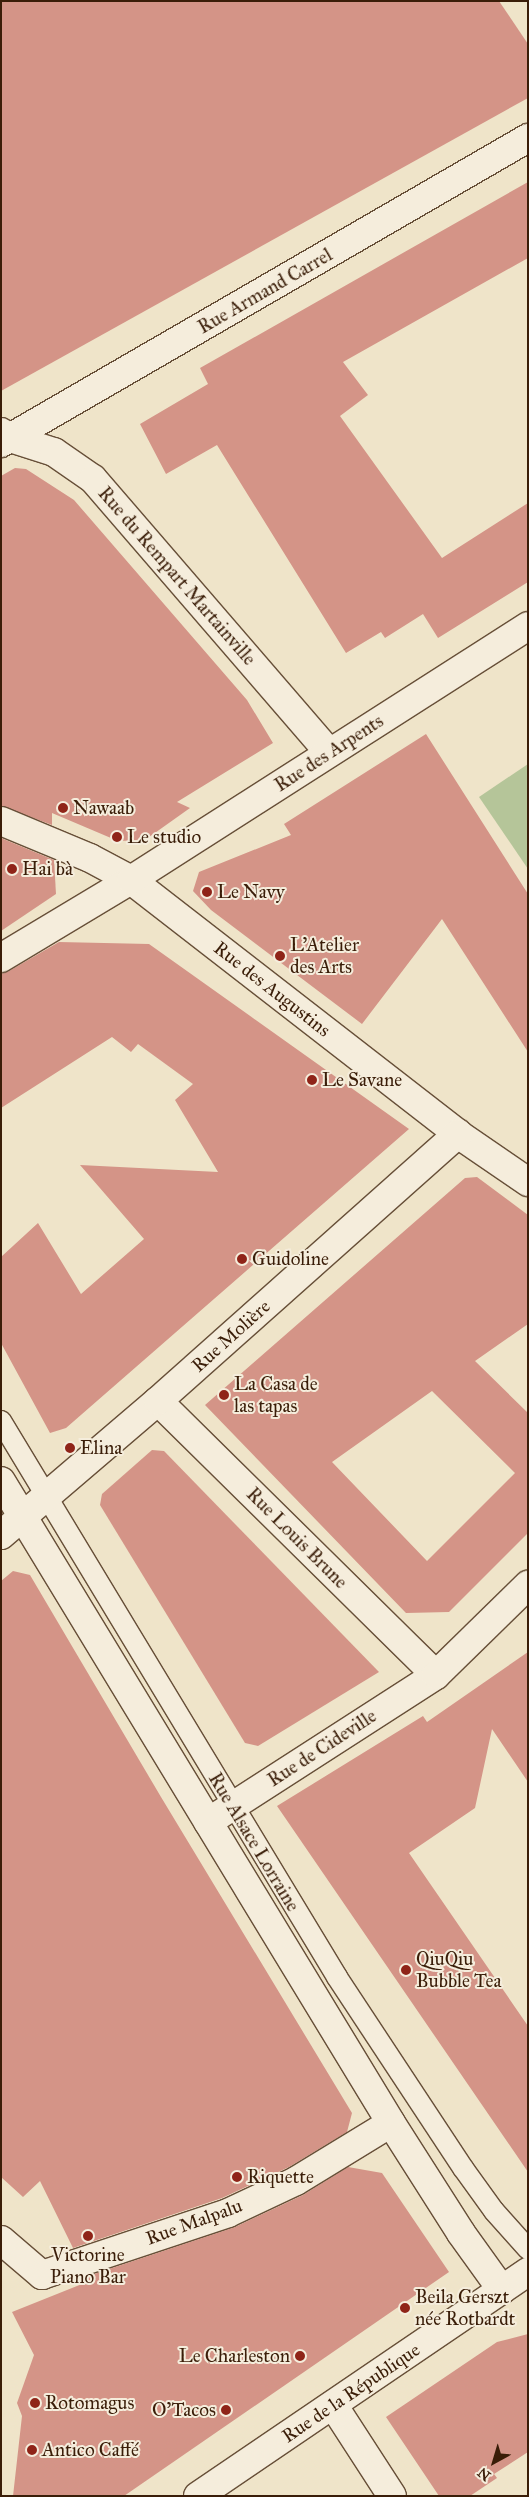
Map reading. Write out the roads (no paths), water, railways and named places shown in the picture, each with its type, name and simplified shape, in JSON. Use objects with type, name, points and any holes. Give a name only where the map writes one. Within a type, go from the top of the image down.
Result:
[{"type":"street","name":"Rue Armand Carrel","points":[[4,437],[528,138]]},
{"type":"street","name":"Rue du Rempart Martainville","points":[[4,437],[54,452],[93,479],[330,752]]},
{"type":"street","name":"Rue des Arpents","points":[[1,958],[131,880],[528,626]]},
{"type":"street","name":"Rue des Augustins","points":[[1,821],[90,858],[131,880],[458,1134],[528,1182]]},
{"type":"street","name":"Rue Molière","points":[[1,1535],[158,1401],[458,1134]]},
{"type":"street","name":"Rue Louis Brune","points":[[158,1401],[436,1675]]},
{"type":"street","name":"Rue Alsace Lorraine","points":[[1,1481],[391,2123],[461,2233],[502,2290]]},
{"type":"street","name":"Rue de Cideville","points":[[208,1822],[436,1675],[528,1585]]},
{"type":"street","name":"Rue Malpalu","points":[[2,2244],[42,2275],[228,2212],[296,2181],[391,2123]]},
{"type":"street","name":"Rue de la République","points":[[198,2496],[528,2272]]},
{"type":"street","points":[[333,2404],[392,2496]]},
{"type":"lane","name":"Rue Alsace Lorraine","points":[[1,1421],[337,1977],[494,2211],[528,2249]]},
{"type":"place","name":"Nawaab","points":[[63,808]]},
{"type":"place","name":"Le studio","points":[[117,837]]},
{"type":"place","name":"Hai bà","points":[[12,869]]},
{"type":"place","name":"Le Navy","points":[[207,892]]},
{"type":"place","name":"L'Atelier des Arts","points":[[280,956]]},
{"type":"place","name":"Le Savane","points":[[312,1080]]},
{"type":"place","name":"Guidoline","points":[[242,1259]]},
{"type":"place","name":"La Casa de las tapas","points":[[224,1395]]},
{"type":"place","name":"Elina","points":[[70,1448]]},
{"type":"place","name":"QiuQiu Bubble Tea","points":[[406,1970]]},
{"type":"place","name":"Riquette","points":[[237,2177]]},
{"type":"place","name":"Victorine Piano Bar","points":[[88,2236]]},
{"type":"place","name":"Beila Gerszt née Rotbardt","points":[[405,2308]]},
{"type":"place","name":"Le Charleston","points":[[300,2356]]},
{"type":"place","name":"Rotomagus","points":[[35,2403]]},
{"type":"place","name":"O'Tacos","points":[[226,2410]]},
{"type":"place","name":"Antico Caffé","points":[[32,2450]]}]
